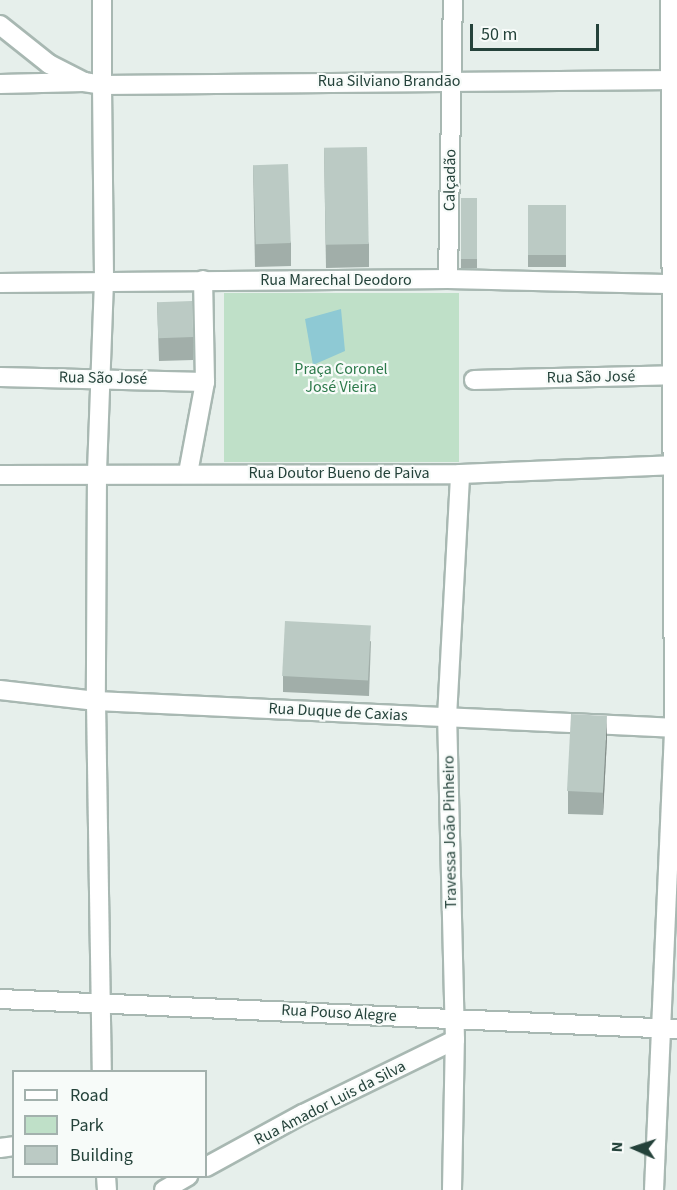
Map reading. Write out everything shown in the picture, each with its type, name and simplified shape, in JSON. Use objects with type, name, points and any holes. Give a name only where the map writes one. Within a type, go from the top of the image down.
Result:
[{"type":"street","points":[[102,0],[93,84],[104,281],[97,473],[96,701],[102,1070]]},
{"type":"street","name":"Calçadão","points":[[448,279],[453,0]]},
{"type":"street","points":[[654,1190],[670,1028],[675,728],[674,80],[670,0]]},
{"type":"street","points":[[0,26],[49,64],[93,84]]},
{"type":"street","name":"Rua Silviano Brandão","points":[[0,84],[674,80]]},
{"type":"street","name":"Rua Marechal Deodoro","points":[[0,283],[448,279],[675,284]]},
{"type":"street","points":[[188,473],[205,382],[203,280]]},
{"type":"street","name":"Rua São José","points":[[474,380],[673,375]]},
{"type":"street","name":"Rua São José","points":[[0,377],[102,377],[205,382]]},
{"type":"street","name":"Rua Doutor Bueno de Paiva","points":[[0,474],[460,474],[675,465]]},
{"type":"street","name":"Travessa João Pinheiro","points":[[452,1190],[455,1040],[447,717],[460,474]]},
{"type":"street","name":"Rua Duque de Caxias","points":[[0,690],[96,701],[675,728]]},
{"type":"street","name":"Rua Pouso Alegre","points":[[0,999],[670,1028]]},
{"type":"street","name":"Rua Amador Luis da Silva","points":[[207,1166],[303,1114],[455,1040]]},
{"type":"street","points":[[164,1190],[185,1178]]},
{"type":"green space","name":"Praça Coronel José Vieira","points":[[224,293],[459,293],[459,462],[224,462]]},
{"type":"water","points":[[341,309],[345,351],[313,365],[305,319]]},
{"type":"building","points":[[367,147],[369,244],[326,245],[324,148]]},
{"type":"building","points":[[288,164],[291,243],[256,244],[253,165]]},
{"type":"building","points":[[461,198],[477,198],[477,259],[461,259]]},
{"type":"building","points":[[528,205],[566,205],[566,255],[528,255]]},
{"type":"building","points":[[192,301],[193,337],[158,338],[157,302]]},
{"type":"building","points":[[285,621],[371,626],[368,680],[282,676]]},
{"type":"building","points":[[571,714],[607,716],[603,793],[567,791]]}]
